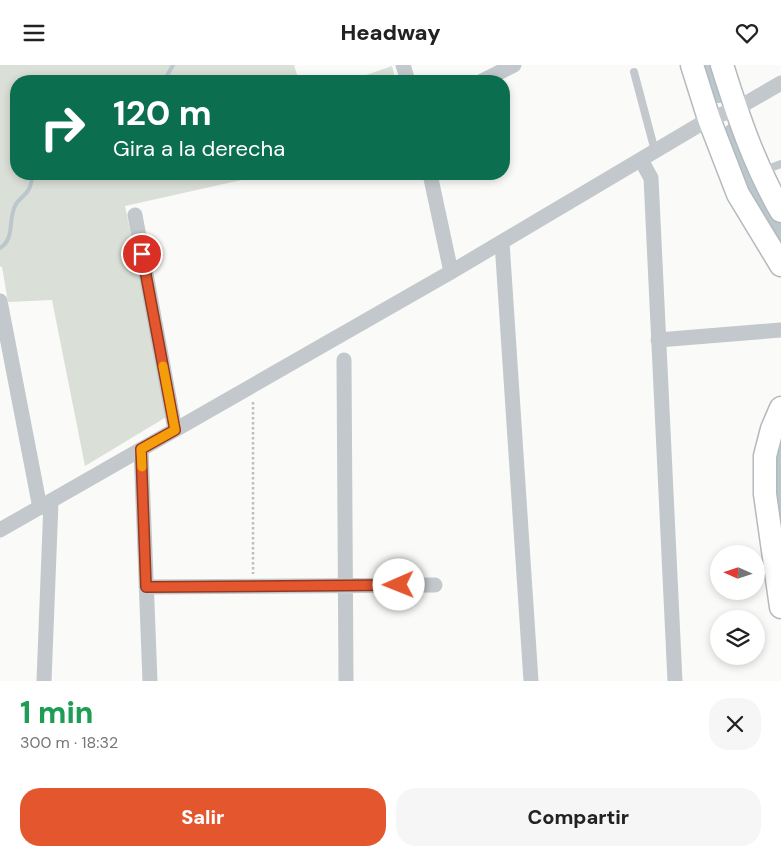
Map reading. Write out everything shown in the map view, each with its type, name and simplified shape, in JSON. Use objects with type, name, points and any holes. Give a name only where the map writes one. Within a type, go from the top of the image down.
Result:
[{"type":"main road","points":[[692,65],[709,119],[738,194],[781,265]]},
{"type":"main road","points":[[722,65],[751,153],[781,211]]},
{"type":"main road","points":[[781,408],[772,429],[765,456],[765,485],[781,607]]},
{"type":"street","points":[[494,75],[514,65]]},
{"type":"street","points":[[0,530],[451,272],[709,119],[736,109],[781,83]]},
{"type":"street","points":[[641,159],[651,177],[675,681]]},
{"type":"street","points":[[431,180],[451,272]]},
{"type":"street","points":[[134,215],[175,430]]},
{"type":"street","points":[[502,242],[531,681]]},
{"type":"street","points":[[0,301],[46,505],[44,681]]},
{"type":"street","points":[[658,340],[781,330]]},
{"type":"street","points":[[344,360],[346,681]]},
{"type":"street","points":[[141,449],[150,681]]},
{"type":"street","points":[[146,587],[435,585]]},
{"type":"lane","points":[[634,72],[655,151]]},
{"type":"lane","points":[[760,172],[781,164]]},
{"type":"path","points":[[253,384],[254,585]]},
{"type":"shaded area","points":[[0,65],[294,65],[297,75],[10,75],[10,180],[241,180],[125,206],[168,416],[85,466],[52,300],[8,302],[2,267],[0,266]]},
{"type":"shaded area","points":[[392,66],[394,75],[366,75]]},
{"type":"waterway","points":[[167,75],[173,65]]},
{"type":"waterway","points":[[710,65],[719,96]]},
{"type":"waterway","points":[[731,131],[749,179],[781,237]]},
{"type":"waterway","points":[[0,248],[5,244],[10,234],[13,210],[17,202],[29,189],[32,180]]},
{"type":"waterway","points":[[781,449],[777,489],[781,515]]},
{"type":"slow traffic","points":[[142,467],[141,449],[175,430],[163,366]]},
{"type":"route","points":[[142,254],[175,430],[141,449],[146,587],[399,585]]}]
